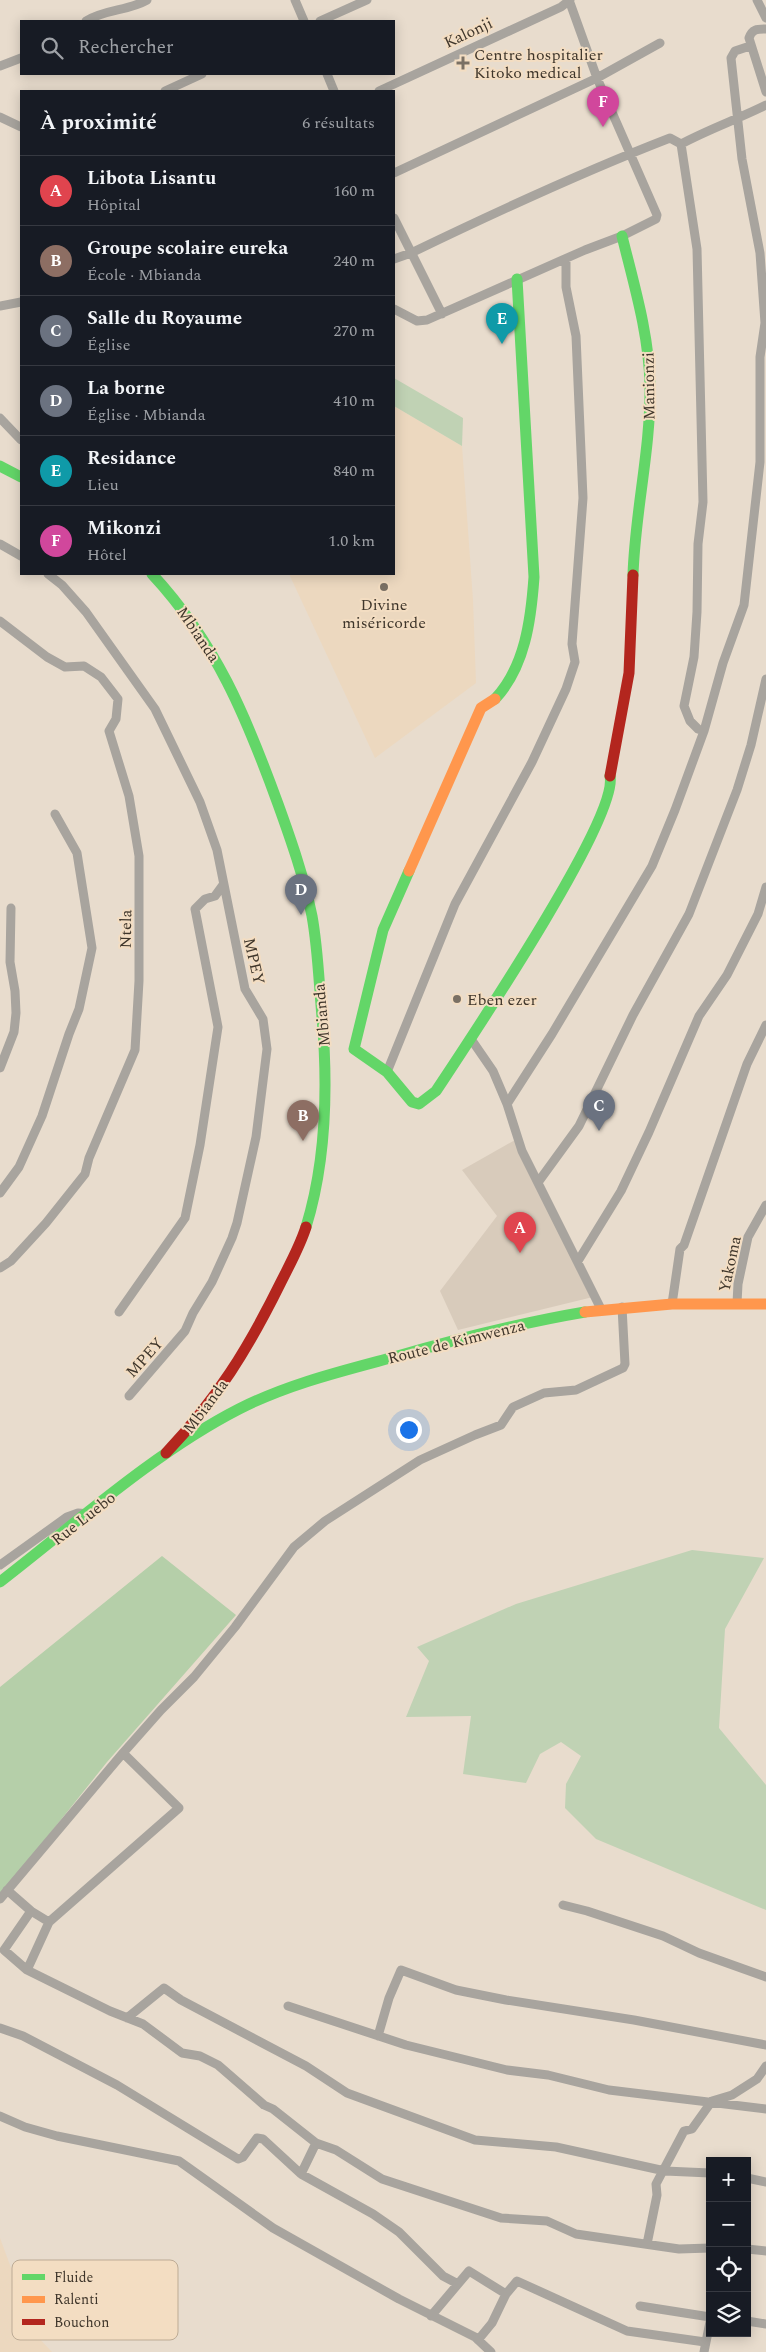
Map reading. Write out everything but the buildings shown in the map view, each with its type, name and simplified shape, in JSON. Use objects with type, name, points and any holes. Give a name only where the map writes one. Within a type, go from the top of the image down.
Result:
[{"type":"street","points":[[88,20],[104,12],[131,7],[147,0]]},
{"type":"street","points":[[295,0],[304,20]]},
{"type":"street","points":[[322,20],[367,0]]},
{"type":"street","points":[[395,310],[417,321],[442,314],[518,279],[622,236],[652,222],[657,215],[597,78],[569,0]]},
{"type":"street","name":"Kalonji","points":[[381,90],[561,7],[569,0]]},
{"type":"street","points":[[757,0],[766,18]]},
{"type":"street","points":[[766,29],[756,29],[751,32],[749,38],[766,92]]},
{"type":"street","points":[[395,173],[597,78],[660,43]]},
{"type":"street","points":[[507,1104],[552,1034],[652,866],[704,731],[723,663],[744,605],[760,462],[760,357],[765,323],[764,287],[760,253],[742,159],[730,58],[736,51],[750,46]]},
{"type":"street","points":[[0,66],[20,58]]},
{"type":"street","points":[[167,90],[200,75]]},
{"type":"street","points":[[327,75],[334,90]]},
{"type":"street","points":[[681,144],[713,127],[766,105]]},
{"type":"street","points":[[0,117],[20,127]]},
{"type":"street","points":[[395,259],[518,201],[629,154],[670,138],[681,144]]},
{"type":"street","points":[[681,144],[697,249],[703,502],[698,544],[694,657],[684,706],[690,721],[698,729],[704,731]]},
{"type":"street","points":[[395,220],[442,314]]},
{"type":"street","name":"Manionzi","points":[[387,1072],[412,1102],[420,1104],[436,1091],[539,929],[608,801],[612,784],[610,776],[612,760],[629,673],[634,538],[648,445],[650,359],[646,332],[622,236]]},
{"type":"street","points":[[518,279],[534,561],[535,590],[531,619],[517,662],[505,684],[496,698],[480,708],[379,942],[354,1048],[387,1072],[456,904],[532,762],[566,689],[575,662],[572,644],[583,498],[576,336],[566,287],[566,259]]},
{"type":"street","points":[[0,306],[20,302]]},
{"type":"street","points":[[0,418],[20,439]]},
{"type":"street","points":[[0,466],[20,476]]},
{"type":"street","points":[[0,544],[20,555]]},
{"type":"street","name":"MPEY","points":[[49,575],[62,585],[86,612],[155,709],[200,802],[216,850],[245,989],[263,1019],[267,1049],[256,1138],[237,1223],[212,1282],[196,1307],[186,1331],[129,1396]]},
{"type":"street","name":"Mbianda","points":[[153,575],[196,627],[221,667],[248,723],[285,824],[312,913],[326,1064],[326,1109],[321,1153],[307,1224],[258,1325],[217,1394],[202,1414],[166,1453]]},
{"type":"street","name":"Ntela","points":[[0,621],[59,664],[65,667],[84,666],[95,673],[101,677],[118,699],[116,719],[109,731],[129,796],[141,877],[140,981],[135,1050],[89,1158],[85,1174],[46,1224],[11,1261],[0,1268]]},
{"type":"street","points":[[539,1181],[579,1126],[633,1015],[689,914],[745,763],[766,678]]},
{"type":"street","points":[[0,1193],[19,1168],[42,1116],[69,1034],[80,1009],[92,948],[77,854],[55,814]]},
{"type":"street","points":[[119,1312],[187,1214],[214,1063],[218,1027],[194,910],[204,899],[215,896],[223,885]]},
{"type":"street","points":[[578,1261],[621,1191],[649,1132],[699,1016],[727,975],[758,914],[766,887]]},
{"type":"street","points":[[0,1068],[14,1032],[16,1013],[15,991],[10,962],[11,908]]},
{"type":"street","points":[[672,1304],[680,1249],[684,1245],[747,1064],[766,1025]]},
{"type":"street","points":[[470,1039],[493,1072],[507,1104],[517,1139],[602,1309]]},
{"type":"street","name":"Yakoma","points":[[737,1303],[738,1284],[748,1237],[766,1205]]},
{"type":"street","name":"Route de Kimwenza","points":[[166,1453],[239,1409],[280,1392],[332,1374],[488,1331],[602,1309],[622,1307],[672,1304],[766,1304]]},
{"type":"street","points":[[0,1899],[123,1753],[161,1710],[194,1677],[235,1627],[294,1547],[325,1522],[422,1459],[475,1434],[501,1426],[513,1407],[522,1402],[544,1393],[576,1390],[624,1368],[622,1307]]},
{"type":"street","name":"Rue Luebo","points":[[0,1582],[166,1453]]},
{"type":"street","points":[[0,1565],[67,1517],[78,1513],[89,1514]]},
{"type":"street","points":[[28,1970],[49,1922],[179,1808],[123,1753]]},
{"type":"street","points":[[7,1890],[31,1911],[49,1922]]},
{"type":"street","points":[[563,1905],[587,1910],[663,1936],[700,1954],[766,1977]]},
{"type":"street","points":[[31,1911],[4,1950],[28,1970],[110,2012],[143,2024],[182,2053],[200,2056],[218,2065],[264,2105],[273,2109],[316,2143],[336,2150],[382,2179],[501,2218],[547,2220],[576,2234],[679,2249],[706,2248]]},
{"type":"street","points":[[378,2036],[389,1998],[401,1970],[456,1990],[506,2000],[728,2036],[765,2046]]},
{"type":"street","points":[[127,2018],[164,1988],[181,2000],[306,2066],[347,2093],[475,2140],[556,2147],[640,2167],[664,2171],[706,2173]]},
{"type":"street","points":[[288,2006],[378,2036],[507,2070],[548,2075],[608,2090],[766,2109]]},
{"type":"street","points":[[0,2028],[23,2036],[116,2085],[238,2159],[243,2157],[257,2138],[263,2139],[301,2174],[380,2218],[402,2235],[443,2276],[458,2284]]},
{"type":"street","points":[[647,2244],[657,2195],[656,2184],[684,2131],[692,2129],[712,2101],[732,2095],[758,2079],[766,2066]]},
{"type":"street","points":[[0,2116],[25,2127],[57,2136],[179,2161],[273,2228],[478,2340],[491,2352]]},
{"type":"street","points":[[301,2174],[316,2143]]},
{"type":"street","points":[[751,2179],[766,2182]]},
{"type":"street","points":[[751,2249],[766,2251]]},
{"type":"street","points":[[431,2316],[469,2271],[506,2294]]},
{"type":"street","points":[[478,2340],[492,2323],[514,2282],[519,2281],[623,2329],[705,2342]]},
{"type":"street","points":[[640,2306],[706,2316]]},
{"type":"street","points":[[751,2322],[766,2324]]},
{"type":"street","points":[[704,2352],[706,2337]]},
{"type":"shaded area","name":"Divine miséricorde","points":[[395,407],[462,446],[473,600],[476,683],[375,758],[289,575],[395,575]]},
{"type":"shaded area","points":[[515,1140],[593,1297],[458,1330],[440,1291],[497,1216],[462,1170]]},
{"type":"shaded area","points":[[0,2238],[12,2270],[12,2340],[41,2340],[52,2352],[0,2352]]},
{"type":"green space","points":[[395,379],[463,418],[462,446],[395,407]]},
{"type":"green space","points":[[692,1550],[764,1558],[725,1629],[719,1728],[766,1785],[766,1910],[596,1839],[565,1808],[566,1784],[581,1756],[561,1742],[540,1754],[526,1783],[463,1774],[471,1716],[406,1717],[429,1661],[417,1647],[516,1604]]},
{"type":"green space","points":[[162,1556],[236,1615],[107,1762],[0,1896],[0,1687]]},
{"type":"traffic: fast","points":[[622,236],[644,328],[650,385],[646,456],[634,551],[633,575]]},
{"type":"traffic: fast","points":[[495,699],[505,686],[520,658],[531,610],[534,577],[517,279]]},
{"type":"traffic: fast","points":[[0,466],[20,476]]},
{"type":"traffic: fast","points":[[153,575],[174,600],[212,654],[241,711],[283,818],[309,901],[318,967],[324,1043],[325,1096],[322,1149],[313,1201],[306,1227]]},
{"type":"traffic: fast","points":[[409,871],[383,930],[354,1049],[387,1072],[412,1102],[419,1104],[436,1091],[538,932],[591,836],[606,800],[610,776]]},
{"type":"traffic: fast","points":[[0,1582],[146,1467],[208,1426],[258,1400],[315,1379],[441,1344],[513,1326],[585,1312]]},
{"type":"traffic: slow","points":[[409,871],[481,708],[495,699]]},
{"type":"traffic: slow","points":[[585,1312],[672,1304],[766,1304]]},
{"type":"traffic: jam","points":[[610,776],[629,673],[633,575]]},
{"type":"traffic: jam","points":[[166,1453],[201,1413],[244,1351],[269,1306],[306,1227]]},
{"type":"place","name":"Centre hospitalier Kitoko medical","points":[[463,63]]},
{"type":"place","name":"Mikonzi","points":[[603,127]]},
{"type":"place","name":"Residance","points":[[502,344]]},
{"type":"place","name":"Divine miséricorde","points":[[384,587]]},
{"type":"place","name":"La borne","points":[[301,915]]},
{"type":"place","name":"Eben ezer","points":[[457,999]]},
{"type":"place","name":"Salle du Royaume","points":[[599,1131]]},
{"type":"place","name":"Groupe scolaire eureka","points":[[303,1141]]},
{"type":"place","name":"Libota Lisantu","points":[[520,1253]]}]
